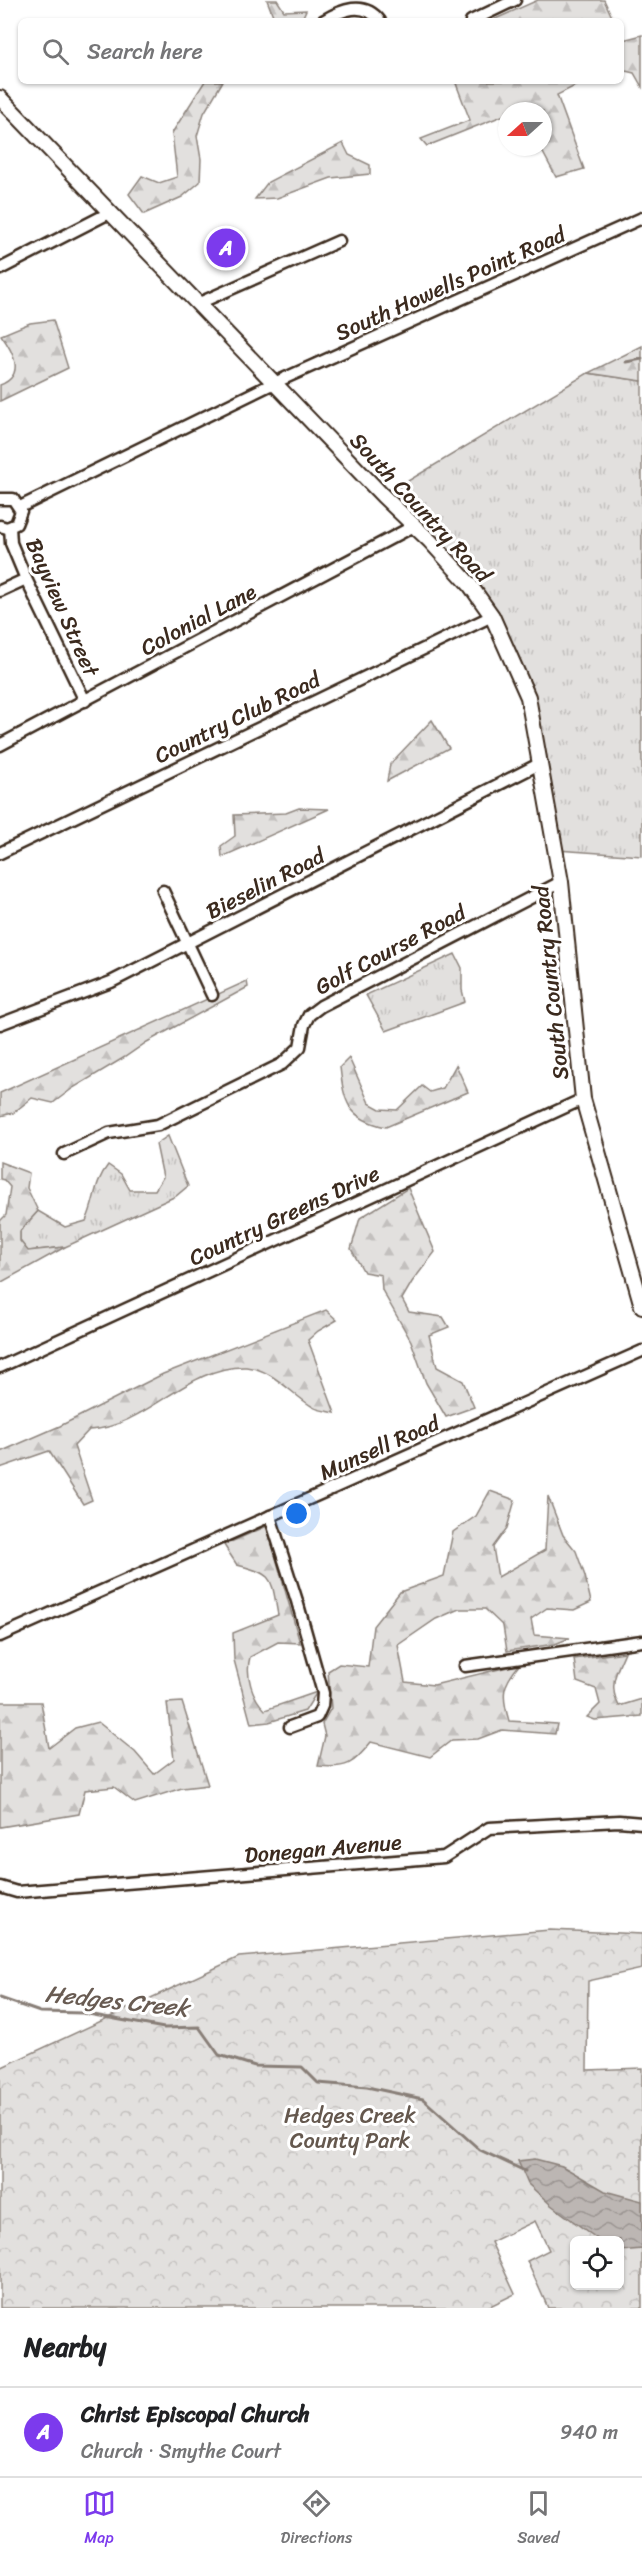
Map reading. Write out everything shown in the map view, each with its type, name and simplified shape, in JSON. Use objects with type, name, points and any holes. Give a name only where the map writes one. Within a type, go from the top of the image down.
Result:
[{"type":"main road","name":"South Country Road","points":[[0,98],[414,526],[470,585],[492,616],[528,697],[561,882],[584,1099],[642,1306]]},
{"type":"street","points":[[477,18],[515,0]]},
{"type":"street","points":[[328,18],[340,10],[358,8],[378,18]]},
{"type":"street","points":[[0,269],[111,212]]},
{"type":"street","name":"South Howells Point Road","points":[[20,507],[274,383],[642,218]]},
{"type":"street","points":[[197,304],[339,241]]},
{"type":"street","points":[[0,499],[14,500],[20,507]]},
{"type":"street","name":"Bayview Street","points":[[20,507],[19,521],[5,526],[26,579],[85,701]]},
{"type":"street","name":"Colonial Lane","points":[[0,745],[414,526]]},
{"type":"street","points":[[0,591],[26,579]]},
{"type":"street","name":"Country Club Road","points":[[0,854],[492,616]]},
{"type":"street","name":"Bieselin Road","points":[[0,1024],[111,982],[541,763]]},
{"type":"street","name":"Golf Course Road","points":[[64,1155],[116,1131],[158,1125],[282,1064],[300,1047],[304,1025],[309,1015],[321,1006],[561,882]]},
{"type":"street","points":[[163,891],[212,995]]},
{"type":"street","name":"Country Greens Drive","points":[[0,1367],[584,1099]]},
{"type":"street","name":"Munsell Road","points":[[0,1636],[642,1351]]},
{"type":"street","points":[[270,1516],[323,1693],[322,1706],[317,1717],[290,1727]]},
{"type":"street","points":[[465,1665],[642,1641]]},
{"type":"street","name":"Donegan Avenue","points":[[0,1887],[17,1892],[444,1857],[489,1828],[619,1821],[642,1823]]},
{"type":"green space","points":[[267,0],[277,0],[284,11],[306,10],[302,18],[274,18]]},
{"type":"green space","points":[[538,0],[604,0],[613,18],[498,18]]},
{"type":"green space","points":[[642,35],[642,87],[634,73],[624,71],[624,40]]},
{"type":"green space","points":[[203,84],[221,84],[204,113],[197,136],[201,159],[200,182],[182,197],[144,214],[129,194],[142,176],[159,183],[177,177],[172,133]]},
{"type":"green space","points":[[456,84],[579,84],[557,95],[584,169],[556,177],[545,156],[552,156],[552,102],[498,102],[498,118],[427,146],[421,139],[470,120]]},
{"type":"green space","points":[[343,143],[349,155],[370,165],[370,174],[331,178],[277,198],[255,199],[268,182]]},
{"type":"green space","points":[[53,320],[68,368],[0,401],[0,385],[8,381],[15,369],[13,355],[1,335],[30,323]]},
{"type":"green space","points":[[642,346],[642,381],[588,373]]},
{"type":"green space","points":[[588,373],[642,381],[642,856],[557,850],[528,697],[492,616],[383,496]]},
{"type":"green space","points":[[432,720],[449,748],[387,781],[390,764]]},
{"type":"green space","points":[[299,808],[329,809],[222,857],[221,846],[235,836],[234,815],[286,813]]},
{"type":"green space","points":[[455,954],[462,968],[462,990],[465,1002],[386,1031],[366,995]]},
{"type":"green space","points":[[247,981],[248,987],[147,1042],[53,1103],[32,1098],[13,1113],[0,1116],[0,1093]]},
{"type":"green space","points":[[349,1058],[369,1103],[380,1109],[397,1110],[422,1086],[430,1092],[443,1088],[456,1065],[468,1092],[386,1127],[373,1124],[356,1114],[346,1100],[340,1067]]},
{"type":"green space","points":[[168,1136],[188,1186],[176,1196],[65,1247],[28,1251],[20,1241],[20,1231],[38,1211],[65,1227],[86,1221],[97,1186],[108,1165],[121,1174],[130,1190],[155,1190],[163,1177],[156,1144]]},
{"type":"green space","points":[[0,1162],[29,1173],[27,1188],[38,1211],[20,1231],[20,1241],[28,1251],[65,1247],[0,1283],[0,1221],[6,1215],[10,1187],[0,1179]]},
{"type":"green space","points":[[408,1188],[435,1252],[402,1299],[409,1312],[443,1317],[449,1327],[429,1335],[437,1367],[463,1381],[474,1407],[446,1417],[426,1383],[411,1341],[382,1290],[381,1275],[364,1272],[351,1249],[360,1218]]},
{"type":"green space","points":[[326,1310],[337,1320],[308,1340],[335,1413],[313,1407],[265,1372],[246,1367],[225,1369],[186,1385],[130,1419],[89,1430],[74,1446],[92,1500],[83,1504],[49,1451],[0,1468],[0,1452],[60,1426],[163,1374]]},
{"type":"green space","points":[[490,1491],[515,1500],[507,1528],[493,1547],[498,1577],[545,1550],[548,1496],[563,1535],[576,1551],[591,1602],[574,1610],[547,1608],[531,1619],[534,1635],[570,1638],[555,1644],[507,1651],[503,1626],[485,1609],[459,1609],[436,1619],[398,1645],[405,1682],[434,1685],[520,1664],[506,1684],[504,1697],[509,1721],[557,1724],[555,1734],[502,1730],[478,1739],[452,1740],[430,1757],[371,1742],[360,1755],[343,1766],[318,1766],[325,1736],[322,1724],[331,1708],[328,1671],[339,1664],[368,1667],[373,1626],[400,1592],[444,1576],[453,1532],[476,1516]]},
{"type":"green space","points":[[267,1526],[300,1643],[278,1642],[250,1657],[248,1671],[251,1685],[256,1699],[265,1710],[317,1692],[305,1711],[269,1722],[251,1724],[234,1660],[233,1633],[278,1615],[269,1580],[258,1571],[237,1565],[224,1545]]},
{"type":"green space","points":[[625,1652],[614,1679],[614,1692],[619,1706],[642,1699],[642,1716],[595,1720],[587,1717],[600,1704],[596,1689],[577,1682],[574,1659]]},
{"type":"green space","points":[[0,1702],[41,1702],[49,1748],[75,1728],[98,1722],[135,1752],[154,1774],[174,1759],[167,1703],[182,1702],[208,1785],[182,1788],[135,1803],[114,1787],[85,1790],[79,1814],[0,1827]]},
{"type":"green space","name":"Hedges Creek County Park","points":[[550,1930],[642,1934],[642,1969],[588,1981],[587,2070],[642,2068],[642,2308],[548,2308],[527,2261],[549,2250],[535,2221],[491,2242],[515,2294],[486,2308],[0,2308],[0,2068],[239,1957]]},
{"type":"water","points":[[535,2159],[562,2166],[605,2191],[642,2201],[642,2249],[624,2251],[624,2236],[594,2236],[551,2205],[528,2184],[518,2161]]},
{"type":"waterway","points":[[626,362],[642,359]]},
{"type":"waterway","name":"Hedges Creek","points":[[0,1998],[40,2012],[83,2013],[164,2028],[199,2027],[219,2055],[255,2066],[302,2067],[318,2083],[367,2087],[423,2099],[480,2150],[525,2171]]},
{"type":"place","name":"Christ Episcopal Church","points":[[226,248]]}]
